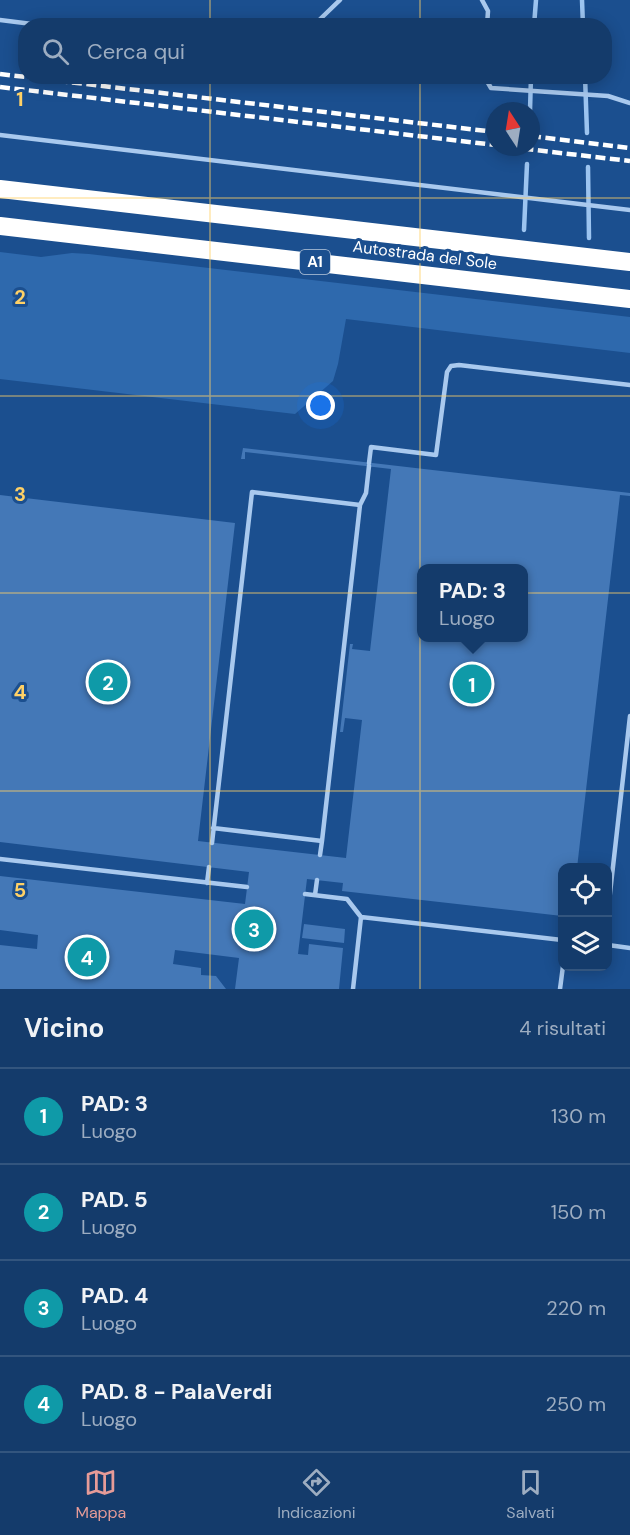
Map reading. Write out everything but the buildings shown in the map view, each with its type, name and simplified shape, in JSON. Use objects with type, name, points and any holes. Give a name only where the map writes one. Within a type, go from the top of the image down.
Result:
[{"type":"highway","name":"Autostrada del Sole","points":[[0,189],[630,261]]},
{"type":"highway","name":"Autostrada del Sole","points":[[0,226],[630,299]]},
{"type":"lane","points":[[321,18],[340,0]]},
{"type":"lane","points":[[482,0],[488,11],[488,18]]},
{"type":"lane","points":[[0,20],[18,22]]},
{"type":"lane","points":[[489,84],[491,88],[510,90],[608,96],[630,104]]},
{"type":"lane","points":[[0,135],[630,210]]},
{"type":"lane","points":[[320,855],[360,505],[366,493],[371,447],[436,455],[447,372],[451,366],[459,365],[630,385]]},
{"type":"lane","points":[[212,843],[252,492],[360,505]]},
{"type":"lane","points":[[612,876],[630,716]]},
{"type":"lane","points":[[213,828],[322,841]]},
{"type":"lane","points":[[0,859],[247,887]]},
{"type":"lane","points":[[207,883],[209,867]]},
{"type":"lane","points":[[315,895],[317,880]]},
{"type":"lane","points":[[305,894],[347,899],[362,917],[558,940]]},
{"type":"lane","points":[[353,989],[362,917]]},
{"type":"lane","points":[[612,946],[630,948]]},
{"type":"lane","points":[[560,989],[562,971]]},
{"type":"shaded area","points":[[0,252],[41,257],[72,253],[89,254],[630,317],[630,353],[346,319],[333,381],[295,414],[0,379]]},
{"type":"waterway","points":[[535,18],[536,0]]},
{"type":"waterway","points":[[582,0],[583,18]]},
{"type":"waterway","points":[[530,102],[531,84]]},
{"type":"waterway","points":[[585,84],[587,133]]},
{"type":"waterway","points":[[524,230],[527,164]]},
{"type":"waterway","points":[[588,167],[589,238]]},
{"type":"railway","points":[[0,74],[18,76]]},
{"type":"railway","points":[[85,84],[486,131]]},
{"type":"railway","points":[[0,87],[486,144]]},
{"type":"railway","points":[[540,137],[630,148]]},
{"type":"railway","points":[[540,151],[630,161]]},
{"type":"place","name":"PAD. 5","points":[[108,682]]},
{"type":"place","name":"PAD: 3","points":[[472,684]]},
{"type":"place","name":"PAD. 4","points":[[254,929]]},
{"type":"place","name":"PAD. 8 - PalaVerdi","points":[[87,957]]}]
